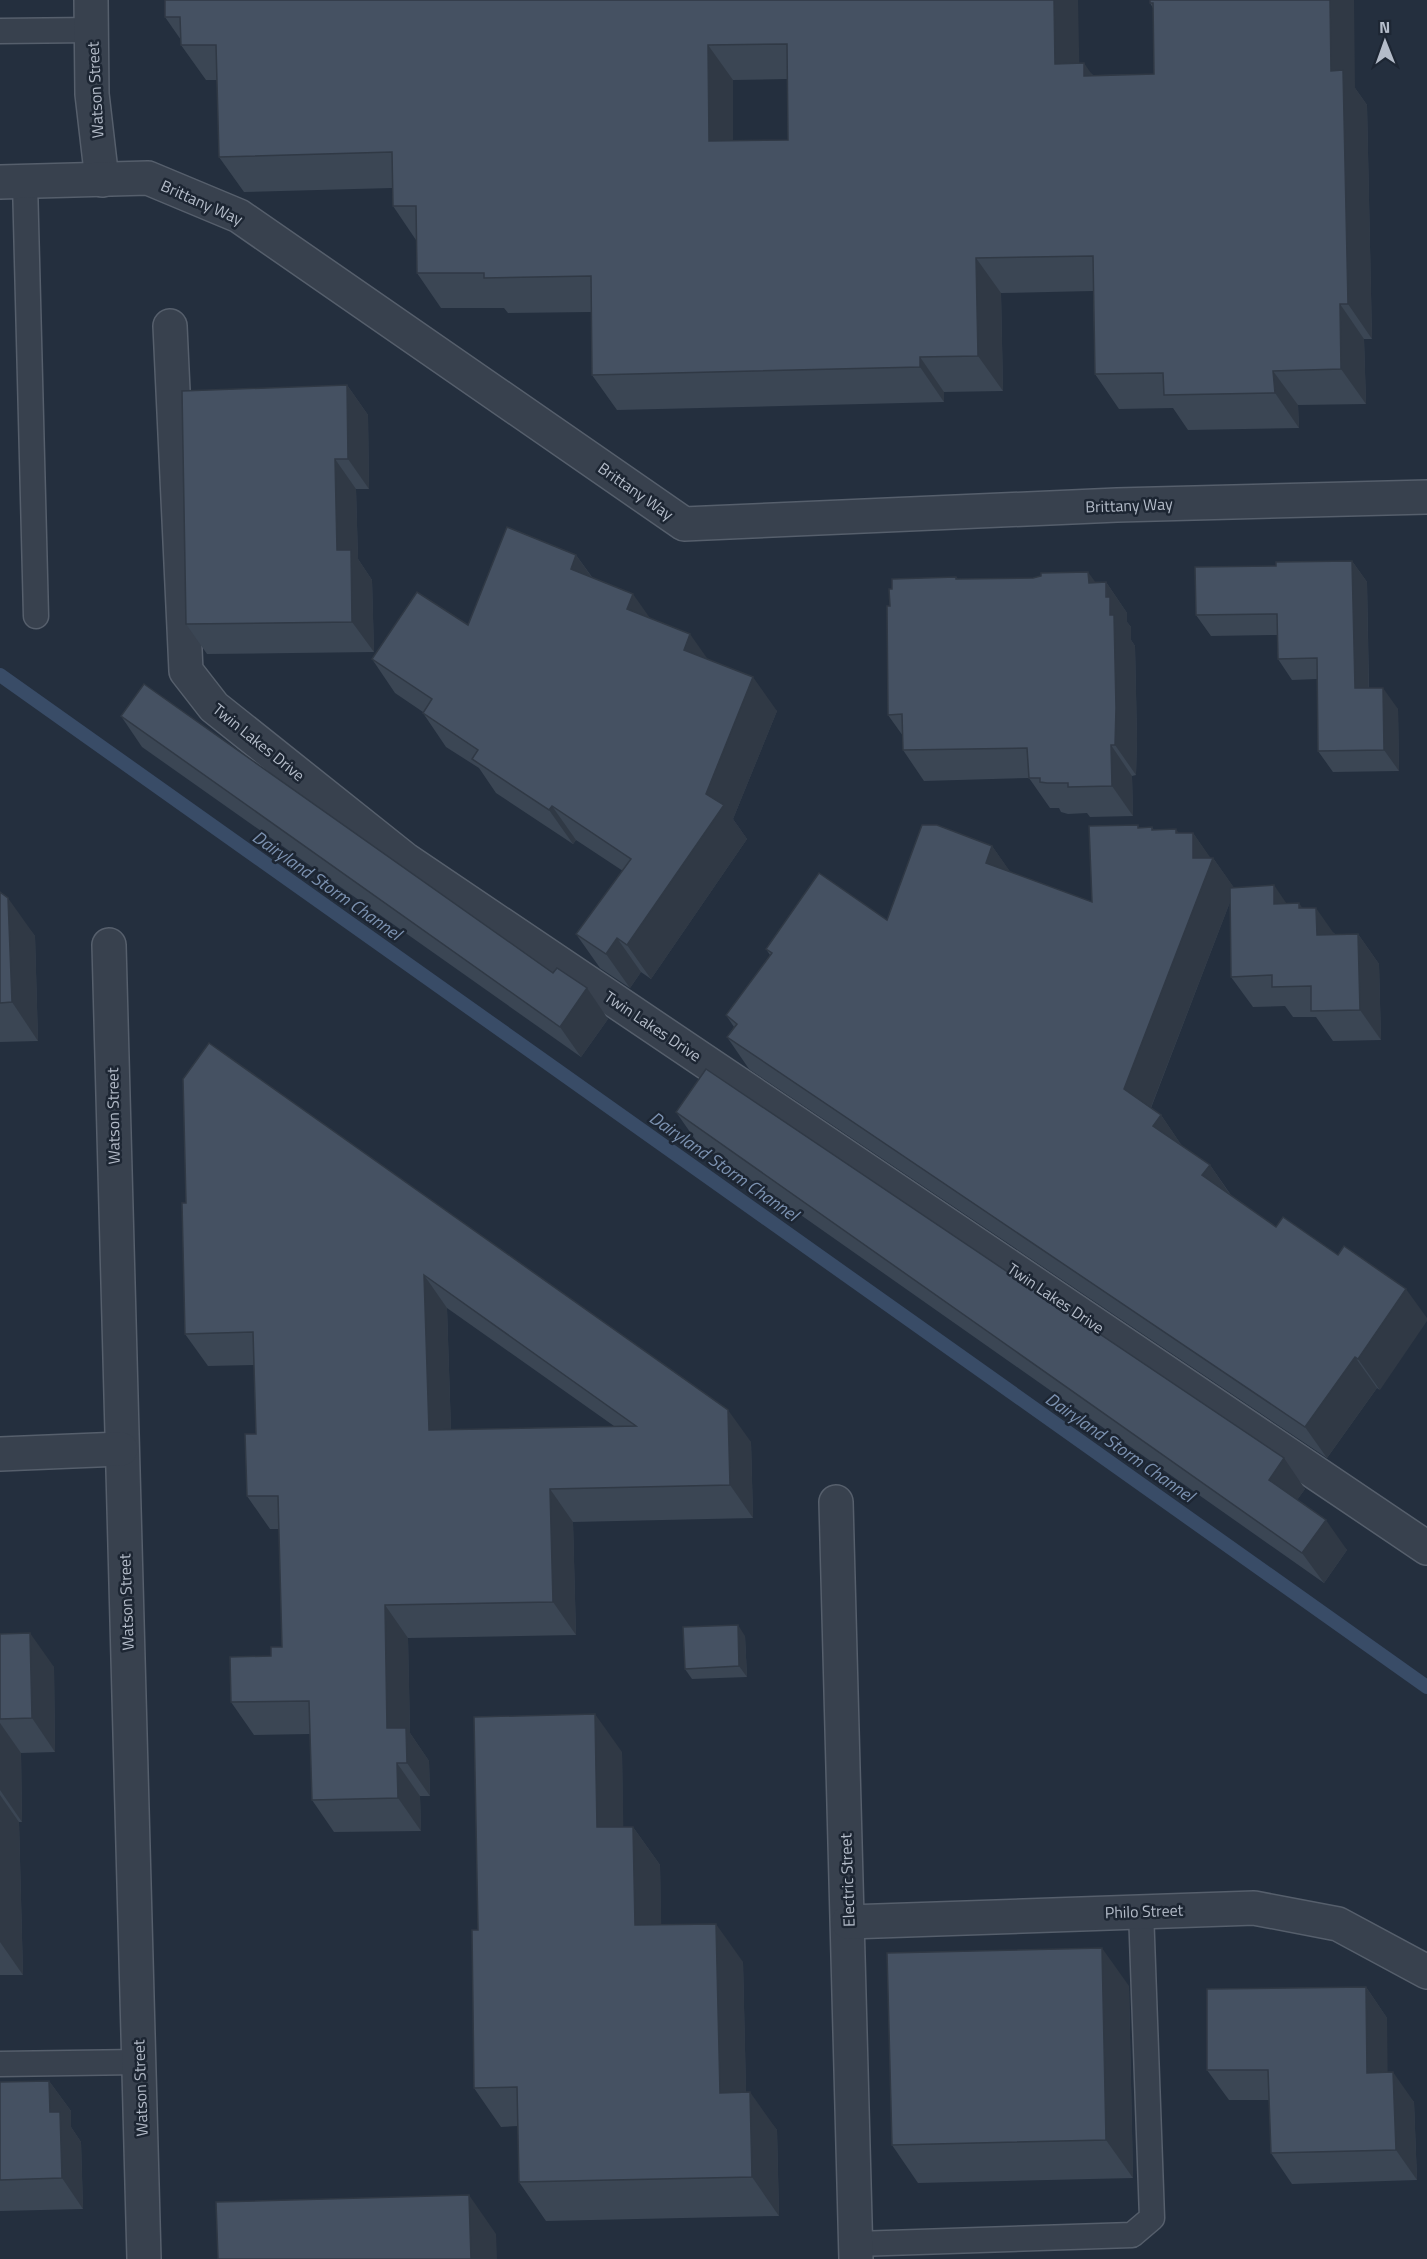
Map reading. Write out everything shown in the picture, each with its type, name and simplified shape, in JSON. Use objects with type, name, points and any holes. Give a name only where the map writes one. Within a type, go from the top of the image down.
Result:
[{"type":"street","name":"Watson Street","points":[[91,15],[93,94],[102,180]]},
{"type":"street","name":"Brittany Way","points":[[12,182],[148,178],[239,216],[684,524],[1118,504],[1427,497]]},
{"type":"street","name":"Twin Lakes Drive","points":[[170,326],[186,671],[214,707],[406,860],[1427,1548]]},
{"type":"street","name":"Watson Street","points":[[109,945],[144,2259]]},
{"type":"street","points":[[0,1454],[121,1449]]},
{"type":"street","name":"Electric Street","points":[[836,1502],[856,2252]]},
{"type":"street","name":"Philo Street","points":[[848,1922],[1141,1910],[1254,1908],[1338,1924],[1427,1972]]},
{"type":"lane","points":[[0,32],[91,15]]},
{"type":"lane","points":[[12,182],[36,616]]},
{"type":"lane","points":[[856,2252],[1132,2235],[1152,2218],[1141,1910]]},
{"type":"lane","points":[[0,2064],[139,2062]]},
{"type":"building","points":[[165,0],[1054,0],[1055,64],[1084,63],[1084,76],[1154,74],[1153,3],[1150,3],[1150,0],[1330,0],[1331,71],[1343,70],[1348,304],[1340,304],[1341,369],[1273,371],[1275,393],[1164,395],[1163,373],[1095,374],[1093,256],[976,258],[978,356],[920,357],[920,367],[592,375],[591,276],[484,278],[484,273],[417,273],[416,206],[393,206],[392,152],[219,157],[216,45],[181,45],[180,17],[165,17]],"holes":[[[787,44],[788,140],[709,141],[708,45]]]},
{"type":"building","points":[[347,385],[348,459],[335,459],[337,550],[351,550],[352,622],[186,624],[182,391]]},
{"type":"building","points":[[507,527],[576,555],[571,569],[633,594],[627,609],[690,634],[684,650],[753,677],[706,794],[724,805],[627,945],[617,938],[606,954],[576,934],[631,859],[552,806],[549,810],[472,759],[478,750],[423,713],[432,699],[372,659],[417,592],[468,625]]},
{"type":"building","points":[[1352,561],[1355,688],[1383,688],[1384,750],[1318,751],[1317,658],[1278,659],[1277,614],[1196,615],[1195,567],[1276,566],[1276,562]]},
{"type":"building","points":[[1088,572],[1089,583],[1106,582],[1106,597],[1110,597],[1110,615],[1114,615],[1116,708],[1115,745],[1111,745],[1112,786],[1068,787],[1068,783],[1047,783],[1040,782],[1040,778],[1029,778],[1027,748],[903,750],[902,714],[888,715],[887,606],[890,606],[889,589],[892,589],[892,579],[1033,578],[1041,576],[1041,573]]},
{"type":"building","points":[[144,684],[553,973],[557,968],[587,988],[560,1027],[121,716]]},
{"type":"building","points":[[922,825],[937,825],[992,846],[986,863],[1092,902],[1089,826],[1138,825],[1138,828],[1176,829],[1176,833],[1193,833],[1193,858],[1213,858],[1124,1089],[1161,1115],[1153,1126],[1210,1165],[1202,1175],[1276,1227],[1283,1217],[1338,1255],[1344,1246],[1406,1289],[1358,1359],[1355,1357],[1305,1427],[727,1037],[737,1024],[726,1015],[772,953],[766,949],[819,873],[887,920]]},
{"type":"building","points":[[1274,885],[1274,904],[1299,903],[1299,908],[1316,908],[1317,935],[1358,934],[1360,1010],[1311,1011],[1311,986],[1272,987],[1272,975],[1231,977],[1230,888]]},
{"type":"building","points":[[0,892],[8,898],[12,1002],[0,1003]]},
{"type":"building","points":[[209,1043],[728,1410],[730,1485],[550,1489],[553,1602],[385,1605],[387,1728],[406,1728],[407,1763],[397,1763],[398,1798],[312,1800],[309,1701],[231,1702],[230,1657],[271,1656],[271,1647],[282,1647],[278,1496],[247,1496],[245,1434],[256,1434],[253,1332],[185,1334],[182,1203],[186,1203],[183,1079]],"holes":[[[424,1275],[636,1426],[429,1430]]]},
{"type":"building","points":[[706,1069],[1284,1458],[1269,1480],[1326,1520],[1302,1553],[676,1112]]},
{"type":"building","points":[[738,1625],[739,1666],[685,1669],[683,1627]]},
{"type":"building","points":[[30,1633],[32,1718],[0,1719],[0,1634]]},
{"type":"building","points":[[595,1714],[597,1827],[633,1827],[635,1925],[716,1924],[720,2093],[750,2092],[752,2177],[519,2182],[517,2087],[474,2088],[472,1930],[478,1930],[474,1717]]},
{"type":"building","points":[[1102,1948],[1106,2140],[892,2145],[887,1953]]},
{"type":"building","points":[[1366,1987],[1367,2073],[1393,2072],[1396,2150],[1271,2153],[1268,2070],[1207,2070],[1207,1989]]},
{"type":"building","points":[[49,2081],[50,2112],[60,2112],[62,2178],[0,2180],[0,2082]]},
{"type":"building","points":[[469,2195],[471,2259],[218,2259],[216,2202]]},
{"type":"waterway","name":"Dairyland Storm Channel","points":[[0,675],[1427,1687]]}]
